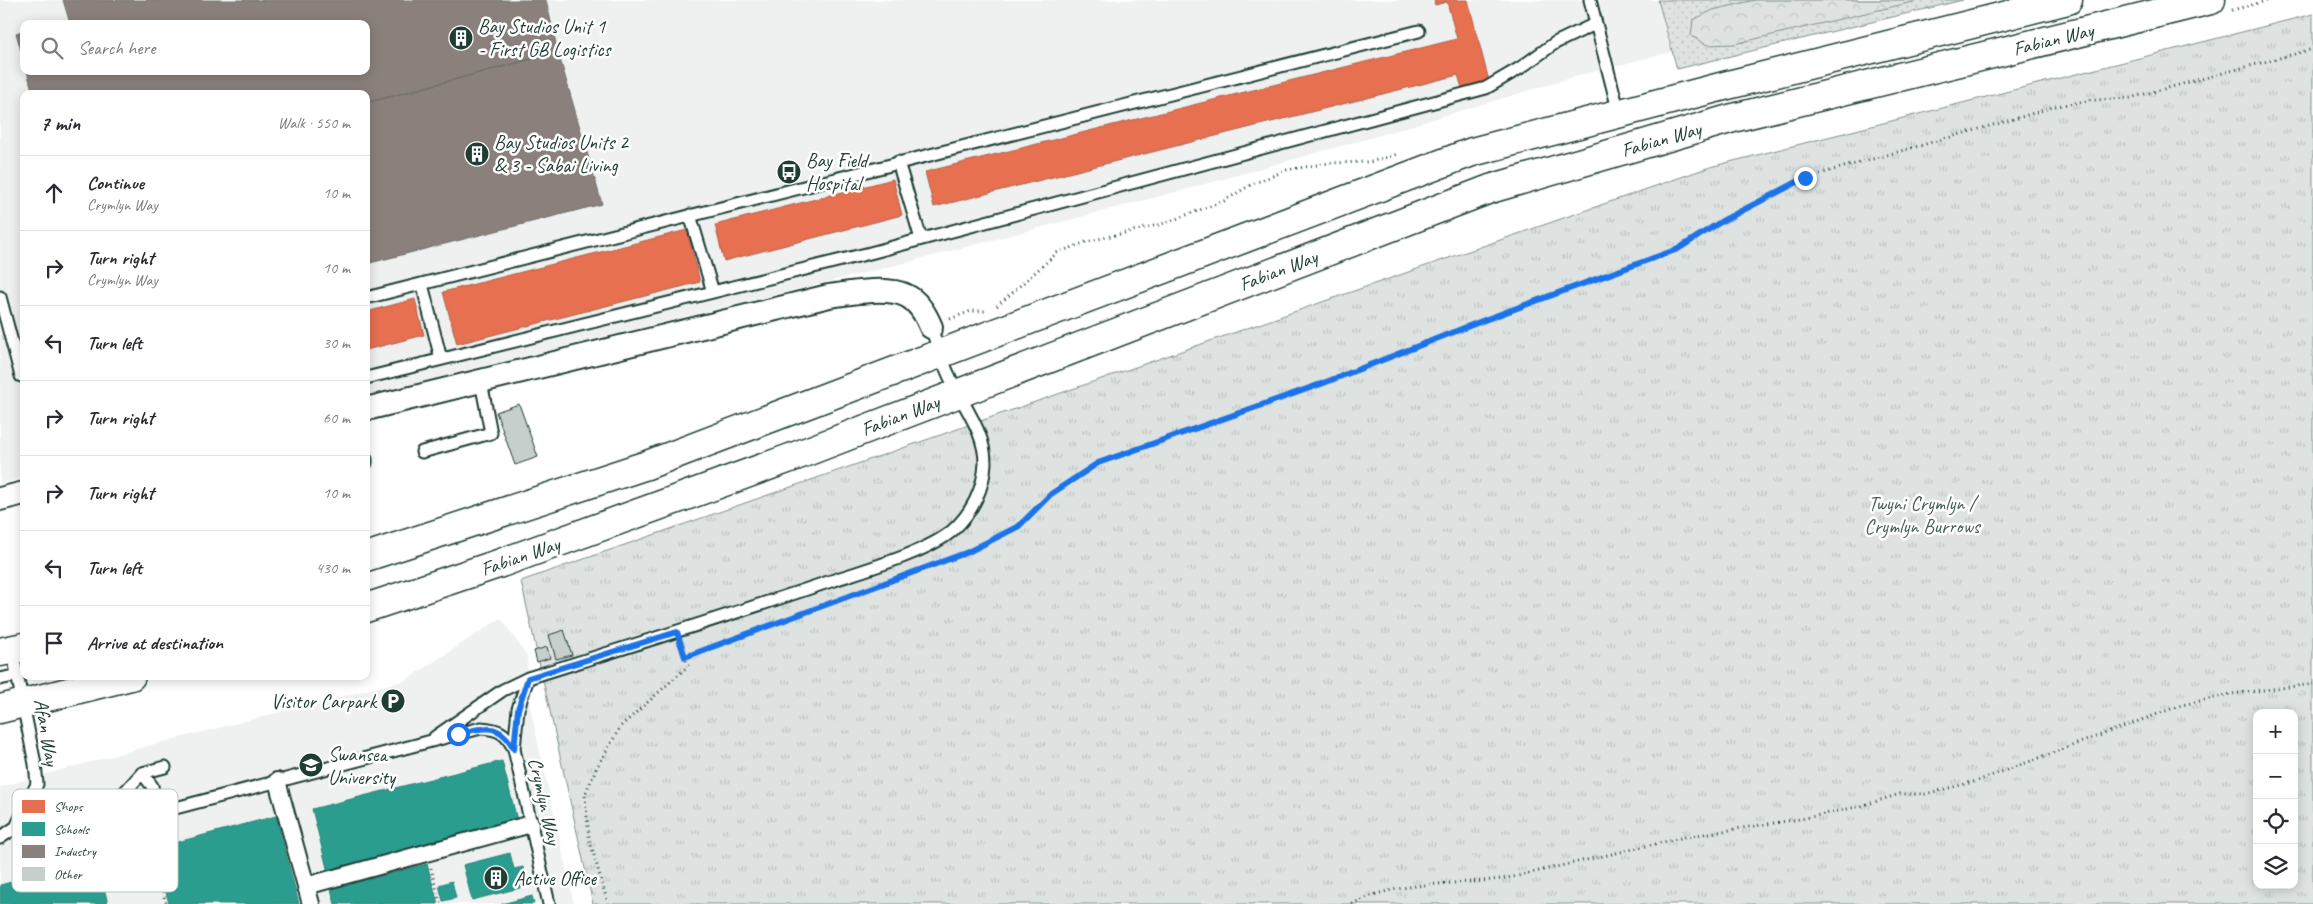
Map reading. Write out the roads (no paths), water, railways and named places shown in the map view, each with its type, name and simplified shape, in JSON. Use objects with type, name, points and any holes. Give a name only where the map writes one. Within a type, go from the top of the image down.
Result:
[{"type":"highway","name":"Fabian Way","points":[[370,556],[647,465],[1472,152],[2068,0]]},
{"type":"highway","name":"Fabian Way","points":[[370,607],[501,563],[661,505],[1490,189],[1733,118],[2220,5]]},
{"type":"highway","points":[[12,707],[116,680]]},
{"type":"street","points":[[370,408],[829,296],[856,292],[886,291],[907,296],[926,316],[931,327]]},
{"type":"street","points":[[0,499],[20,494]]},
{"type":"street","points":[[277,781],[311,904]]},
{"type":"street","points":[[306,886],[428,854],[531,824]]},
{"type":"lane","points":[[1590,0],[1619,113]]},
{"type":"lane","points":[[370,377],[921,239],[1486,88],[1520,68],[1555,43],[1595,24]]},
{"type":"lane","points":[[370,297],[1418,31]]},
{"type":"lane","points":[[898,162],[921,239]]},
{"type":"lane","points":[[690,215],[713,292]]},
{"type":"lane","points":[[422,284],[441,359]]},
{"type":"lane","points":[[0,297],[20,372]]},
{"type":"lane","points":[[428,743],[504,690],[528,678],[677,632],[872,568],[928,545],[952,531],[968,514],[980,492],[985,462],[979,434],[971,413],[957,393],[931,327]]},
{"type":"lane","points":[[422,452],[491,434],[481,382]]},
{"type":"lane","points":[[0,679],[13,656]]},
{"type":"lane","name":"Afan Way","points":[[13,656],[12,707],[37,784],[35,789]]},
{"type":"lane","points":[[514,749],[518,709],[528,678]]},
{"type":"lane","name":"Crymlyn Way","points":[[178,808],[481,728],[496,729],[507,736],[514,749],[549,904]]},
{"type":"lane","points":[[128,789],[142,773],[165,767]]},
{"type":"lane","points":[[142,773],[152,789]]},
{"type":"lane","name":"Afan Way","points":[[0,838],[12,830]]},
{"type":"place","name":"Bay Studios Unit 1 - First GB Logistics","points":[[461,38]]},
{"type":"place","name":"Bay Studios Units 2 & 3 - Sabai Living","points":[[477,154]]},
{"type":"place","name":"Bay Field Hospital","points":[[789,172]]},
{"type":"place","name":"Visitor Carpark","points":[[393,701]]},
{"type":"place","name":"Swansea University","points":[[311,765]]},
{"type":"place","name":"Active Office","points":[[496,878]]},
{"type":"park label","name":"Twyni Crymlyn / Crymlyn Burrows","points":[[1922,514]]}]
